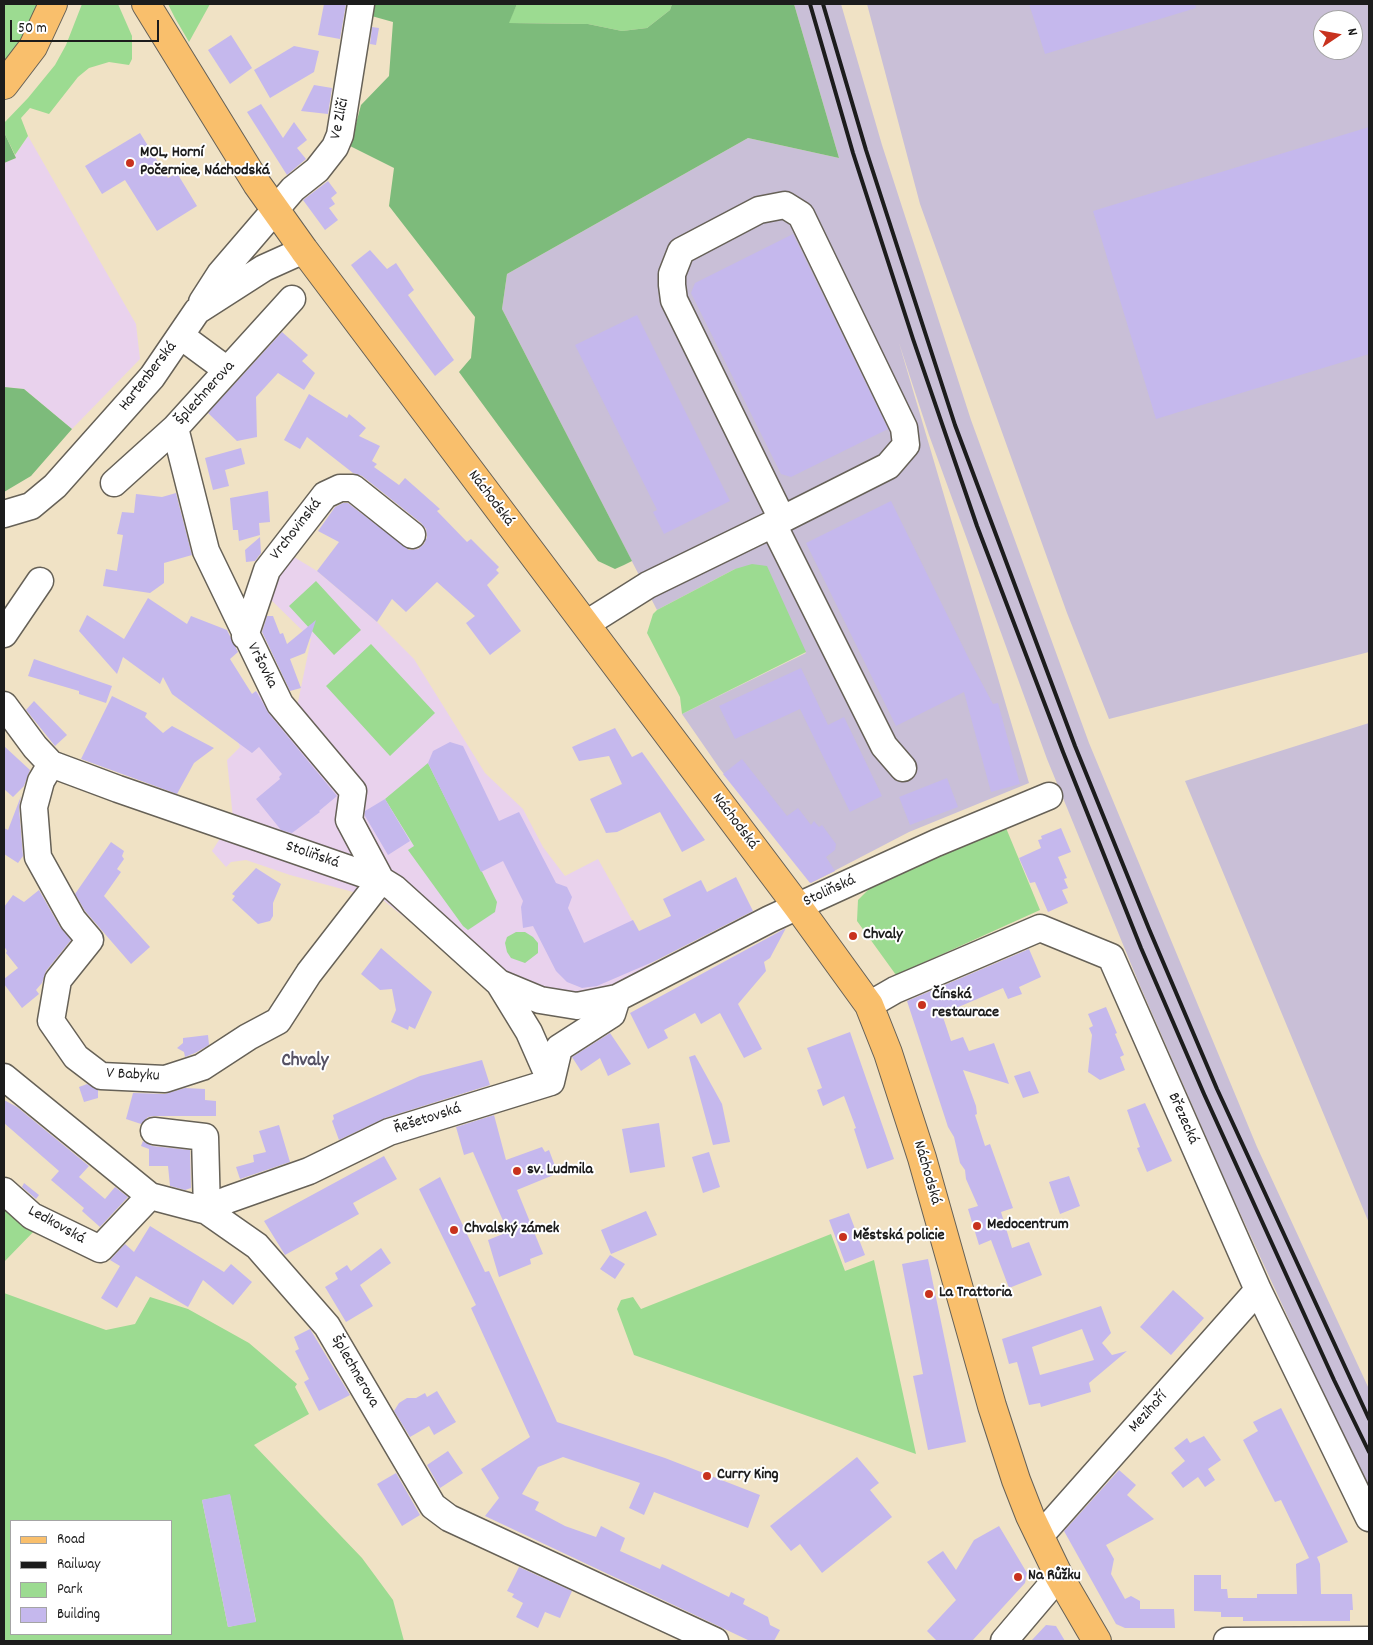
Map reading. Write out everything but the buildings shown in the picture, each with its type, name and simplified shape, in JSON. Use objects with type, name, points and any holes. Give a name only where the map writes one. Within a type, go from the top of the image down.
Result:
[{"type":"main road","points":[[4,85],[33,47],[53,4]]},
{"type":"main road","points":[[146,4],[198,91]]},
{"type":"main road","points":[[158,4],[198,91]]},
{"type":"main road","name":"Náchodská","points":[[198,91],[275,210],[304,250],[798,906],[869,1005],[886,1047],[922,1158],[992,1406],[1016,1480],[1040,1536],[1096,1641]]},
{"type":"street","name":"Ve Zliči","points":[[197,311],[220,274],[293,189],[329,158],[335,147],[340,135],[361,4]]},
{"type":"street","points":[[586,624],[648,585],[777,521],[888,466],[906,445],[904,428],[801,215],[785,205],[759,210],[681,251],[672,274],[674,300],[777,521],[884,746],[903,768]]},
{"type":"street","name":"Hartenberská","points":[[4,514],[31,506],[55,486],[152,377],[197,311],[264,268],[304,250]]},
{"type":"street","name":"Šplechnerova","points":[[114,483],[175,428],[292,299]]},
{"type":"street","points":[[181,336],[228,370]]},
{"type":"street","name":"Vršovka","points":[[175,428],[206,551],[245,636],[280,704],[353,790],[349,820],[381,880]]},
{"type":"street","name":"Vrchovinská","points":[[245,636],[267,570],[325,495],[340,488],[352,488],[412,535]]},
{"type":"street","points":[[4,634],[40,581]]},
{"type":"street","name":"Stoliňská","points":[[4,705],[35,747],[52,764],[118,789],[381,880],[394,888],[499,983],[540,1000],[577,1006],[617,998],[798,906],[936,843],[1049,796]]},
{"type":"street","name":"V Babyku","points":[[52,764],[41,781],[34,807],[38,857],[74,920],[90,940],[58,980],[51,1022],[76,1057],[100,1076],[165,1079],[202,1067],[248,1037],[278,1021],[309,973],[381,880]]},
{"type":"street","name":"Březecká","points":[[869,1005],[895,990],[1040,928],[1110,957],[1258,1290],[1369,1518]]},
{"type":"street","points":[[499,983],[529,1032],[551,1082]]},
{"type":"street","points":[[551,1082],[559,1048],[612,1014],[617,998]]},
{"type":"street","name":"Šplechnerova","points":[[4,1077],[150,1196],[207,1212],[256,1246],[328,1326],[433,1506],[449,1518],[715,1641]]},
{"type":"street","name":"Řešetovská","points":[[207,1212],[227,1200],[309,1171],[389,1132],[551,1082]]},
{"type":"street","points":[[154,1131],[205,1138],[207,1212]]},
{"type":"street","name":"Ledkovská","points":[[4,1191],[32,1216],[100,1250],[150,1196]]},
{"type":"street","name":"Mezihoří","points":[[1040,1536],[1258,1290]]},
{"type":"street","points":[[1004,1641],[1060,1576]]},
{"type":"street","points":[[1227,1641],[1369,1640]]},
{"type":"shaded area","points":[[794,4],[841,4],[882,145],[971,420],[1089,743],[1257,1147],[1369,1389],[1369,1487],[1320,1387],[1228,1187],[1140,986],[1047,759],[929,435],[899,343],[1029,783],[909,832],[811,883],[720,769],[682,714],[806,653],[735,569],[657,610],[502,309],[507,274],[748,138],[839,158]]},
{"type":"shaded area","points":[[867,4],[1369,4],[1369,652],[1109,719],[1067,613],[920,204]]},
{"type":"shaded area","points":[[28,136],[136,324],[140,359],[72,429],[24,389],[4,387],[4,163],[16,158],[15,155]]},
{"type":"shaded area","points":[[294,557],[317,571],[377,622],[414,659],[485,773],[523,809],[543,847],[565,876],[598,859],[655,961],[625,979],[594,993],[573,998],[473,972],[383,900],[290,875],[246,860],[231,862],[226,867],[212,851],[233,818],[227,760],[240,747],[219,695],[252,694],[256,691],[280,717],[298,702],[311,639],[264,593],[271,572]]},
{"type":"shaded area","points":[[1369,723],[1369,1223],[1185,781]]},
{"type":"green space","points":[[4,4],[42,4],[34,23],[4,67]]},
{"type":"green space","points":[[82,4],[118,4],[132,36],[132,59],[129,65],[109,62],[89,68],[78,77],[49,114],[30,108],[21,118],[28,136],[15,155],[4,132],[4,123],[28,98],[55,65],[66,45]]},
{"type":"green space","points":[[168,4],[210,4],[189,42],[175,18]]},
{"type":"green space","points":[[369,4],[517,4],[509,23],[588,24],[622,31],[647,28],[670,10],[672,4],[794,4],[839,158],[748,138],[507,274],[502,309],[632,561],[624,565],[615,569],[598,561],[459,372],[471,358],[475,317],[389,206],[394,168],[350,146],[361,105],[389,76],[393,22],[368,15]]},
{"type":"green space","points":[[517,4],[672,4],[670,10],[647,28],[622,31],[588,24],[508,23]]},
{"type":"green space","points":[[4,132],[16,158],[4,163]]},
{"type":"green space","points":[[4,387],[24,389],[72,429],[31,476],[4,492]]},
{"type":"green space","points":[[752,564],[767,566],[806,652],[682,714],[680,697],[647,633],[653,614],[657,610],[735,569]]},
{"type":"green space","points":[[316,581],[361,630],[334,655],[289,606]]},
{"type":"green space","points":[[371,644],[435,713],[390,756],[326,686]]},
{"type":"green space","points":[[428,763],[497,902],[495,912],[468,930],[463,926],[408,850],[414,846],[385,799]]},
{"type":"green space","points":[[1006,828],[1040,910],[896,975],[857,921],[858,900],[877,881]]},
{"type":"green space","points":[[516,932],[525,932],[538,943],[538,953],[525,963],[511,958],[507,952],[505,943],[507,937]]},
{"type":"green space","points":[[4,1200],[38,1227],[4,1262]]},
{"type":"green space","points":[[831,1234],[845,1271],[874,1260],[916,1454],[634,1355],[617,1309],[621,1300],[633,1297],[641,1309]]},
{"type":"green space","points":[[4,1293],[106,1330],[135,1324],[150,1297],[188,1309],[249,1343],[297,1384],[295,1387],[309,1414],[254,1445],[362,1558],[393,1600],[404,1641],[4,1641]],"holes":[[[230,1495],[256,1621],[228,1627],[202,1500]]]},
{"type":"railway","points":[[810,4],[853,153],[913,339],[977,526],[1063,752],[1141,948],[1204,1094],[1334,1380],[1369,1452]]},
{"type":"railway","points":[[823,4],[866,150],[955,425],[1075,746],[1149,929],[1217,1089],[1369,1419]]},
{"type":"place","name":"MOL, Horní Počernice, Náchodská","points":[[130,163]]},
{"type":"place","name":"Chvaly","points":[[853,936]]},
{"type":"place","name":"Čínská restaurace","points":[[922,1005]]},
{"type":"place","name":"sv. Ludmila","points":[[517,1171]]},
{"type":"place","name":"Medocentrum","points":[[977,1226]]},
{"type":"place","name":"Chvalský zámek","points":[[454,1230]]},
{"type":"place","name":"Městská policie","points":[[843,1237]]},
{"type":"place","name":"La Trattoria","points":[[929,1294]]},
{"type":"place","name":"Curry King","points":[[707,1476]]},
{"type":"place","name":"Na Růžku","points":[[1018,1577]]},
{"type":"district","name":"Chvaly","points":[[305,1062]]}]
